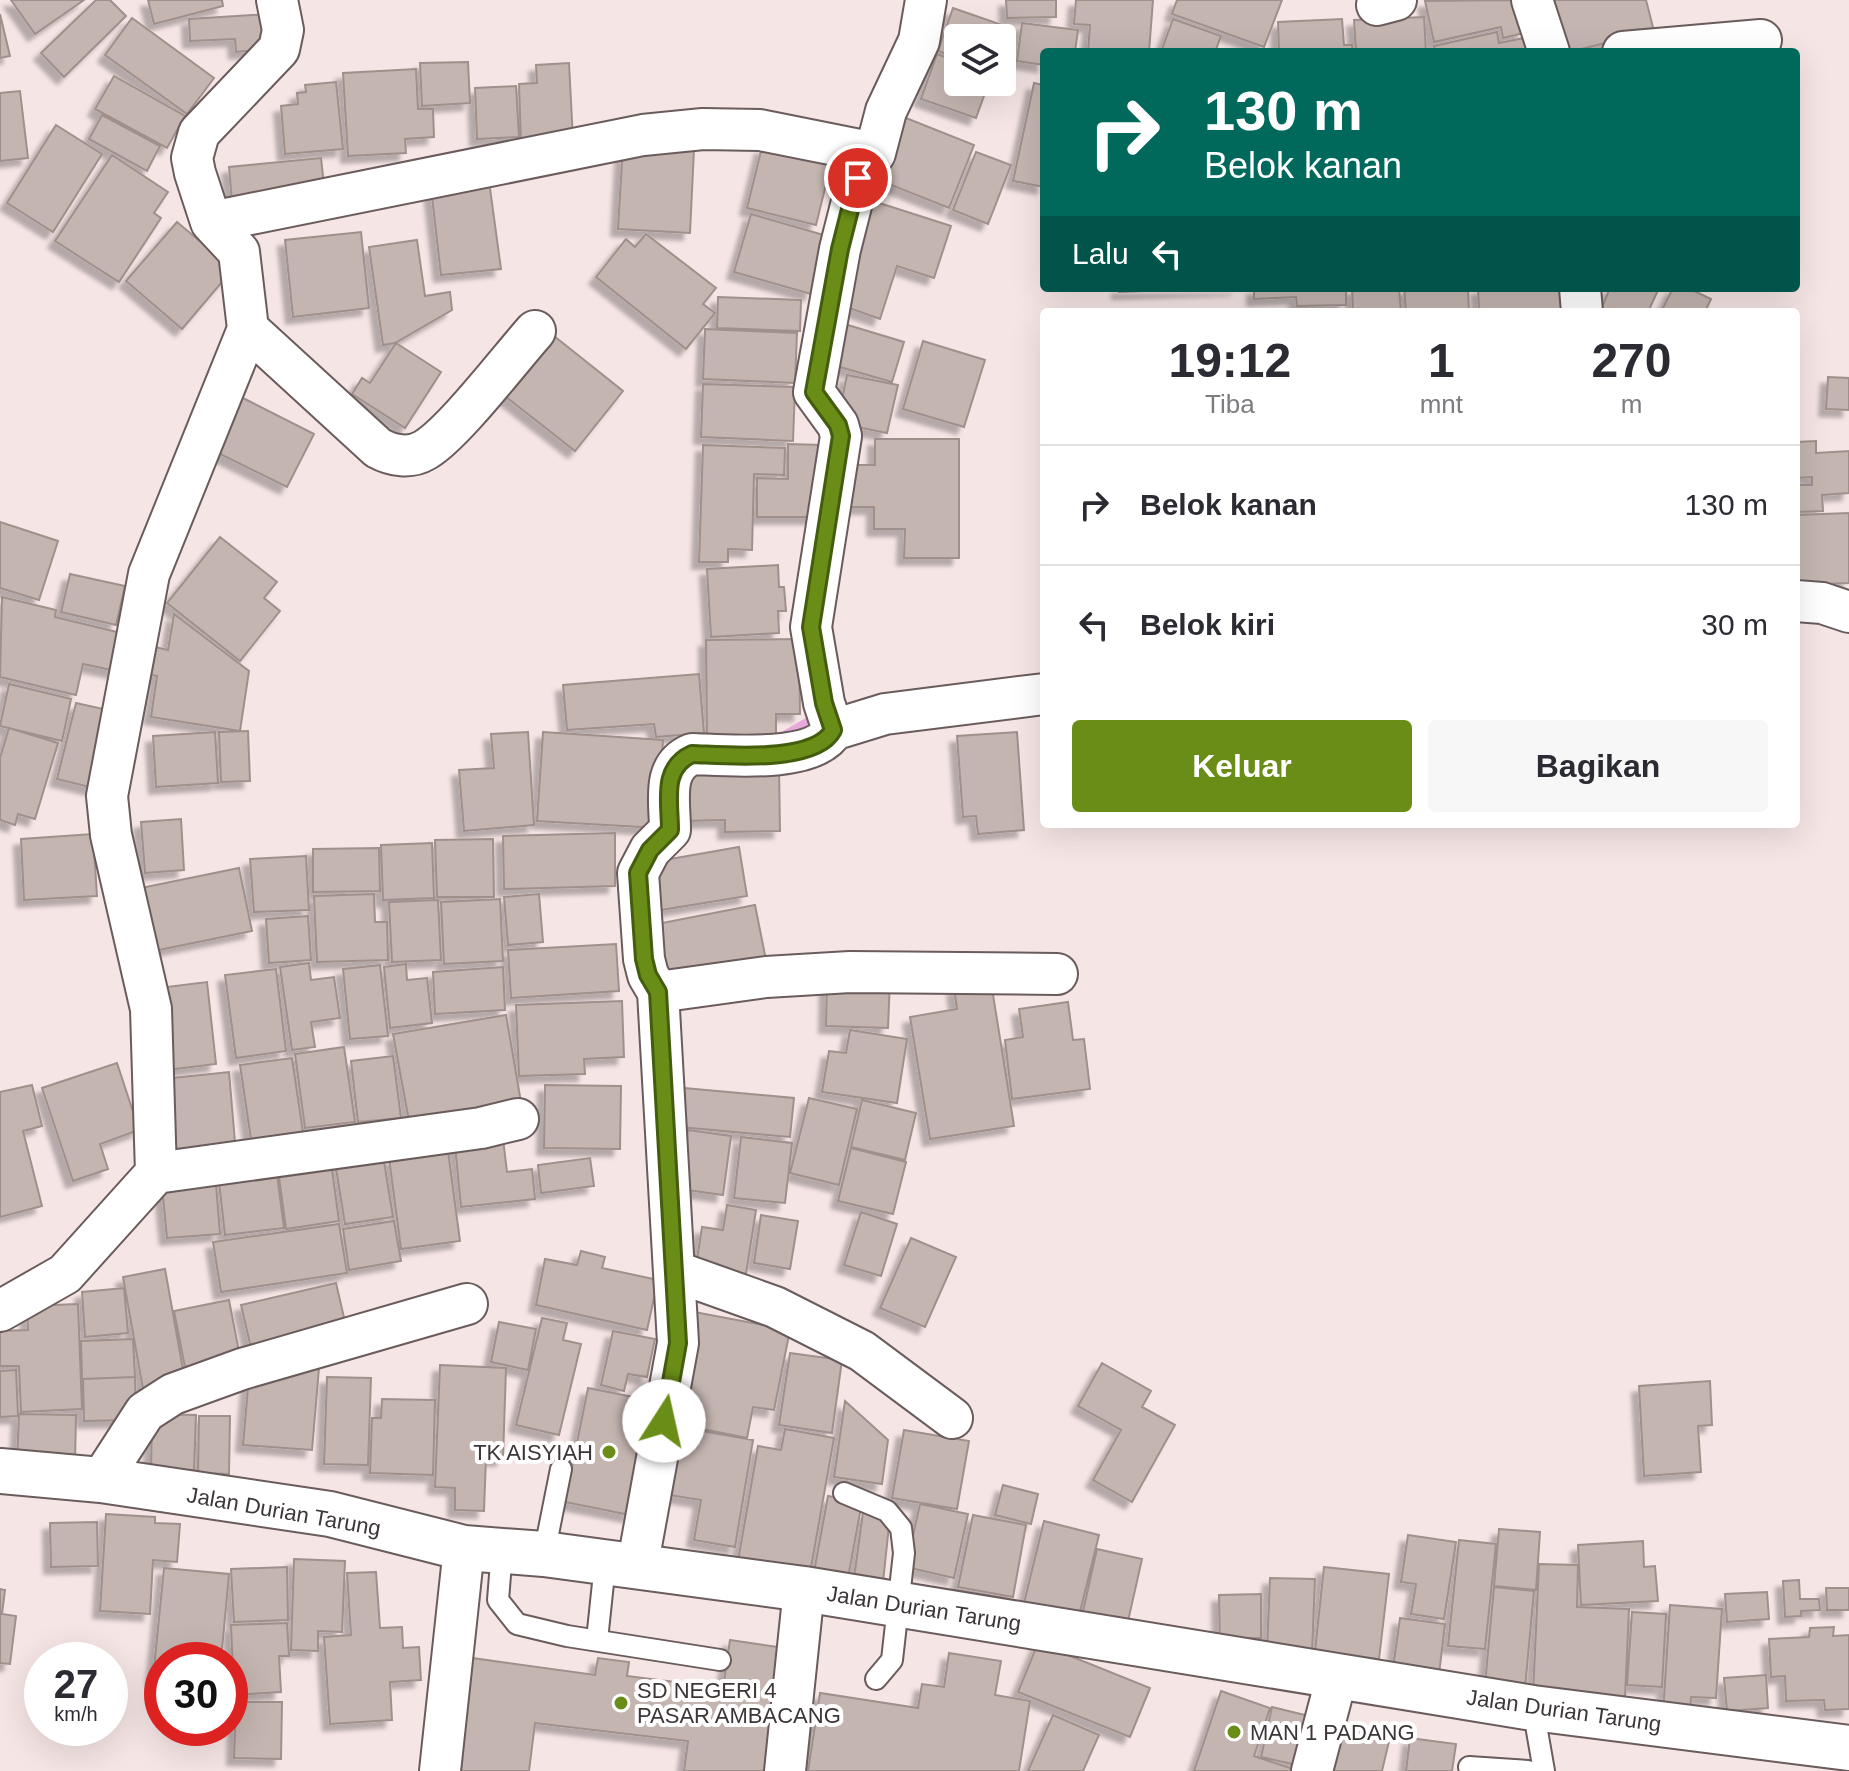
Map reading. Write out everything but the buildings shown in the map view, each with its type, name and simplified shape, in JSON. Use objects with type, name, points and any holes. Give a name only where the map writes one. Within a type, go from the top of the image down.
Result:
[{"type":"street","points":[[156,1173],[151,1009],[111,835],[107,796],[149,574],[248,329],[239,252],[211,222],[195,173],[194,145],[199,133],[279,49],[283,30],[277,0]]},
{"type":"street","points":[[621,1566],[678,1343],[658,992],[648,975],[644,959],[638,873],[650,850],[670,830],[670,774],[675,765],[692,754],[779,756],[827,739],[829,719],[811,627],[841,436],[838,425],[814,392],[840,249],[858,178],[875,153],[886,111],[919,41],[926,0]]},
{"type":"street","points":[[1532,0],[1548,48]]},
{"type":"street","points":[[1669,48],[1761,40]]},
{"type":"street","points":[[211,222],[643,135],[703,129],[760,130],[875,153]]},
{"type":"street","points":[[248,329],[378,448],[398,456],[412,455],[438,440],[535,331]]},
{"type":"street","points":[[1800,601],[1822,603],[1849,612]]},
{"type":"street","points":[[829,719],[1040,695]]},
{"type":"street","points":[[658,992],[766,977],[850,972],[1057,974]]},
{"type":"street","points":[[0,1311],[65,1274],[156,1173],[481,1128],[518,1119]]},
{"type":"street","points":[[674,1271],[775,1307],[862,1351],[952,1418]]},
{"type":"street","points":[[101,1480],[145,1412],[173,1394],[242,1369],[467,1304]]},
{"type":"street","name":"Jalan Durian Tarung","points":[[0,1471],[101,1480],[330,1514],[503,1550],[804,1589],[1126,1639],[1533,1708],[1849,1748]]},
{"type":"street","points":[[440,1771],[503,1550]]},
{"type":"street","points":[[785,1771],[804,1589]]},
{"type":"street","points":[[1312,1771],[1337,1676]]},
{"type":"lane","points":[[561,1469],[503,1550],[498,1600],[517,1624],[720,1660]]},
{"type":"lane","points":[[844,1493],[887,1511],[901,1528],[904,1553],[892,1660],[876,1679]]},
{"type":"lane","points":[[597,1640],[621,1566]]},
{"type":"lane","points":[[1533,1708],[1544,1771]]},
{"type":"lane","points":[[1469,1767],[1528,1771]]},
{"type":"waterway","points":[[782,738],[822,715]]},
{"type":"place","name":"TK AISYIAH","points":[[609,1452]]},
{"type":"place","name":"SD NEGERI 4 PASAR AMBACANG","points":[[621,1703]]},
{"type":"place","name":"MAN 1 PADANG","points":[[1234,1732]]},
{"type":"route","points":[[664,1421],[678,1343],[658,992],[648,975],[644,959],[638,873],[650,850],[670,830],[670,774],[681,759],[692,754],[779,756],[827,739],[833,730],[824,703],[811,627],[841,436],[838,425],[814,392],[840,249],[858,178]]}]
